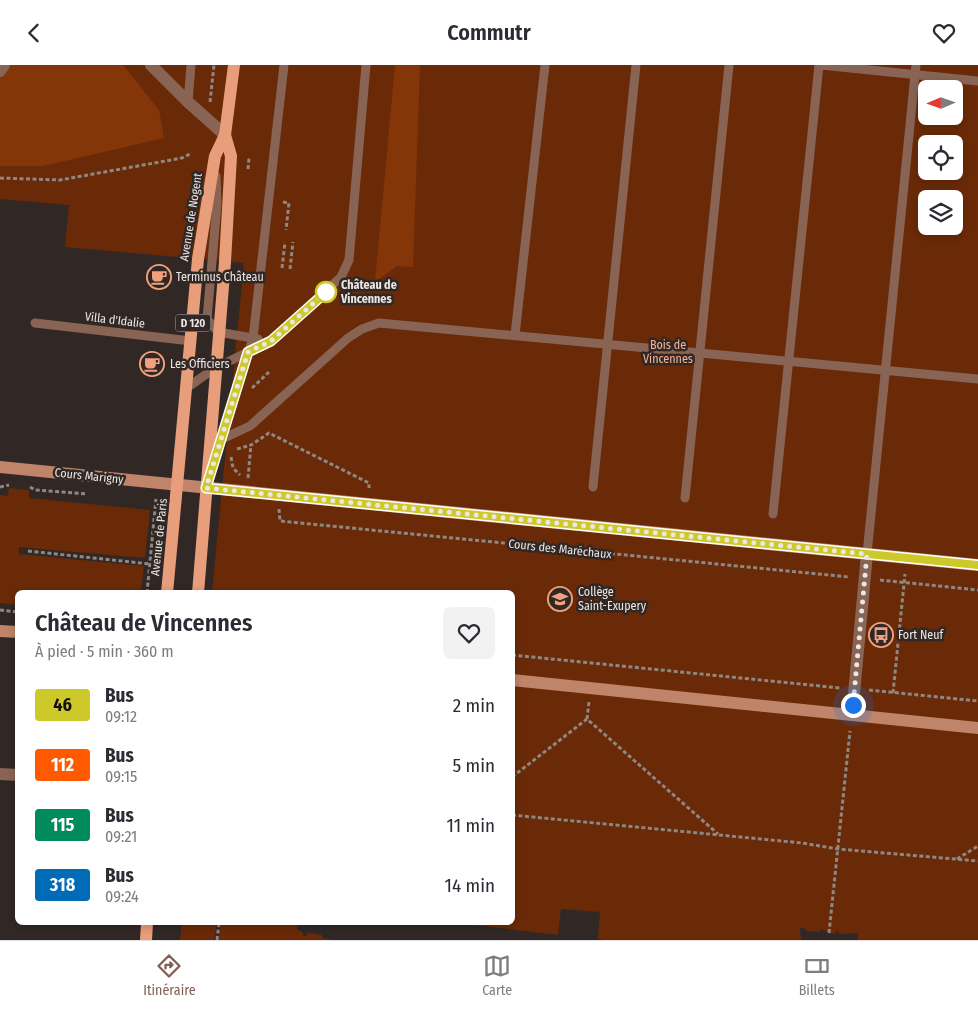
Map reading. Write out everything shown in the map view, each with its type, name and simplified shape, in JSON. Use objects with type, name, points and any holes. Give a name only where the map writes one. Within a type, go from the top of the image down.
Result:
[{"type":"main road","name":"Avenue de Nogent","points":[[178,485],[198,259],[215,156],[225,135],[234,65]]},
{"type":"main road","name":"Avenue de Nogent","points":[[206,488],[216,439],[216,368],[231,156],[225,135]]},
{"type":"main road","name":"Avenue de Paris","points":[[167,590],[178,485]]},
{"type":"main road","name":"D 120","points":[[198,590],[206,488]]},
{"type":"main road","points":[[146,940],[147,925]]},
{"type":"street","points":[[0,71],[4,65]]},
{"type":"street","points":[[151,65],[163,79],[225,135]]},
{"type":"street","name":"Cours Marigny","points":[[0,467],[206,488]]},
{"type":"street","name":"Cours des Maréchaux","points":[[206,488],[978,565]]},
{"type":"street","points":[[852,715],[867,554]]},
{"type":"street","points":[[0,631],[15,632]]},
{"type":"street","points":[[515,680],[978,728]]},
{"type":"street","points":[[0,774],[15,775]]},
{"type":"lane","points":[[163,79],[165,65]]},
{"type":"lane","points":[[188,102],[191,65]]},
{"type":"lane","points":[[216,439],[253,338],[284,65]]},
{"type":"lane","points":[[188,387],[216,368],[271,341],[341,277],[349,261],[366,65]]},
{"type":"lane","points":[[515,335],[545,65]]},
{"type":"lane","points":[[593,487],[636,65]]},
{"type":"lane","points":[[685,498],[729,65]]},
{"type":"lane","points":[[774,514],[788,361],[820,65],[978,81]]},
{"type":"lane","points":[[867,554],[916,65]]},
{"type":"lane","points":[[215,156],[217,204],[206,319],[218,332],[271,341]]},
{"type":"lane","name":"Villa d'Idalie","points":[[35,323],[191,341]]},
{"type":"lane","points":[[216,439],[250,426],[362,329],[379,323],[978,379]]},
{"type":"path","points":[[211,97],[214,65]]},
{"type":"path","points":[[0,178],[60,180],[182,158],[192,153]]},
{"type":"path","points":[[247,177],[249,157]]},
{"type":"path","points":[[283,202],[289,203],[286,231]]},
{"type":"path","points":[[282,268],[285,242]]},
{"type":"path","points":[[290,269],[293,242]]},
{"type":"path","points":[[252,389],[269,372]]},
{"type":"path","points":[[251,444],[248,478],[238,474],[233,468],[231,453],[269,433],[369,483],[370,504]]},
{"type":"path","points":[[147,590],[157,499]]},
{"type":"path","name":"Cours des Maréchaux","points":[[280,521],[840,576]]},
{"type":"path","points":[[28,551],[150,564]]},
{"type":"path","points":[[893,693],[905,571]]},
{"type":"path","points":[[887,581],[978,590]]},
{"type":"path","points":[[0,610],[15,612]]},
{"type":"path","points":[[515,655],[831,687]]},
{"type":"path","points":[[878,691],[978,701]]},
{"type":"path","points":[[829,933],[852,715]]},
{"type":"path","points":[[515,775],[587,719],[720,835]]},
{"type":"path","points":[[515,815],[720,835],[838,849],[978,861]]},
{"type":"path","points":[[956,859],[978,846]]},
{"type":"path","points":[[217,940],[219,925]]},
{"type":"green space","name":"Bois de Vincennes","points":[[0,65],[978,65],[978,940],[858,940],[858,933],[839,934],[839,932],[835,931],[835,934],[820,929],[820,932],[807,931],[804,928],[800,928],[801,940],[606,940],[598,939],[600,912],[561,909],[558,935],[473,925],[515,925],[515,590],[212,590],[244,263],[65,247],[69,205],[0,199]]},
{"type":"green space","points":[[9,488],[29,490],[29,498],[150,510],[145,558],[19,547],[19,554],[144,566],[141,590],[15,590],[15,605],[0,603],[0,495],[8,496]]},
{"type":"green space","points":[[182,925],[217,925],[214,940],[180,940]]},
{"type":"green space","points":[[221,925],[298,925],[297,929],[303,933],[303,936],[307,936],[307,933],[322,935],[322,938],[333,940],[219,940]]},
{"type":"shaded area","points":[[0,65],[123,65],[159,110],[164,138],[43,166],[0,166]]},
{"type":"shaded area","points":[[395,65],[420,65],[413,267],[397,266],[375,282]]},
{"type":"bus line","name":"46","points":[[326,292],[298,319],[271,341],[248,352],[206,488],[978,565]]},
{"type":"place","name":"Terminus Château","points":[[159,277]]},
{"type":"place","name":"Château de Vincennes","points":[[326,292]]},
{"type":"place","name":"Les Officiers","points":[[152,364]]},
{"type":"place","name":"Collège Saint-Exupery","points":[[560,599]]},
{"type":"place","name":"Fort Neuf","points":[[881,635]]},
{"type":"route","points":[[326,292],[298,319],[271,341],[248,352],[206,488],[867,554],[853,705]]}]
